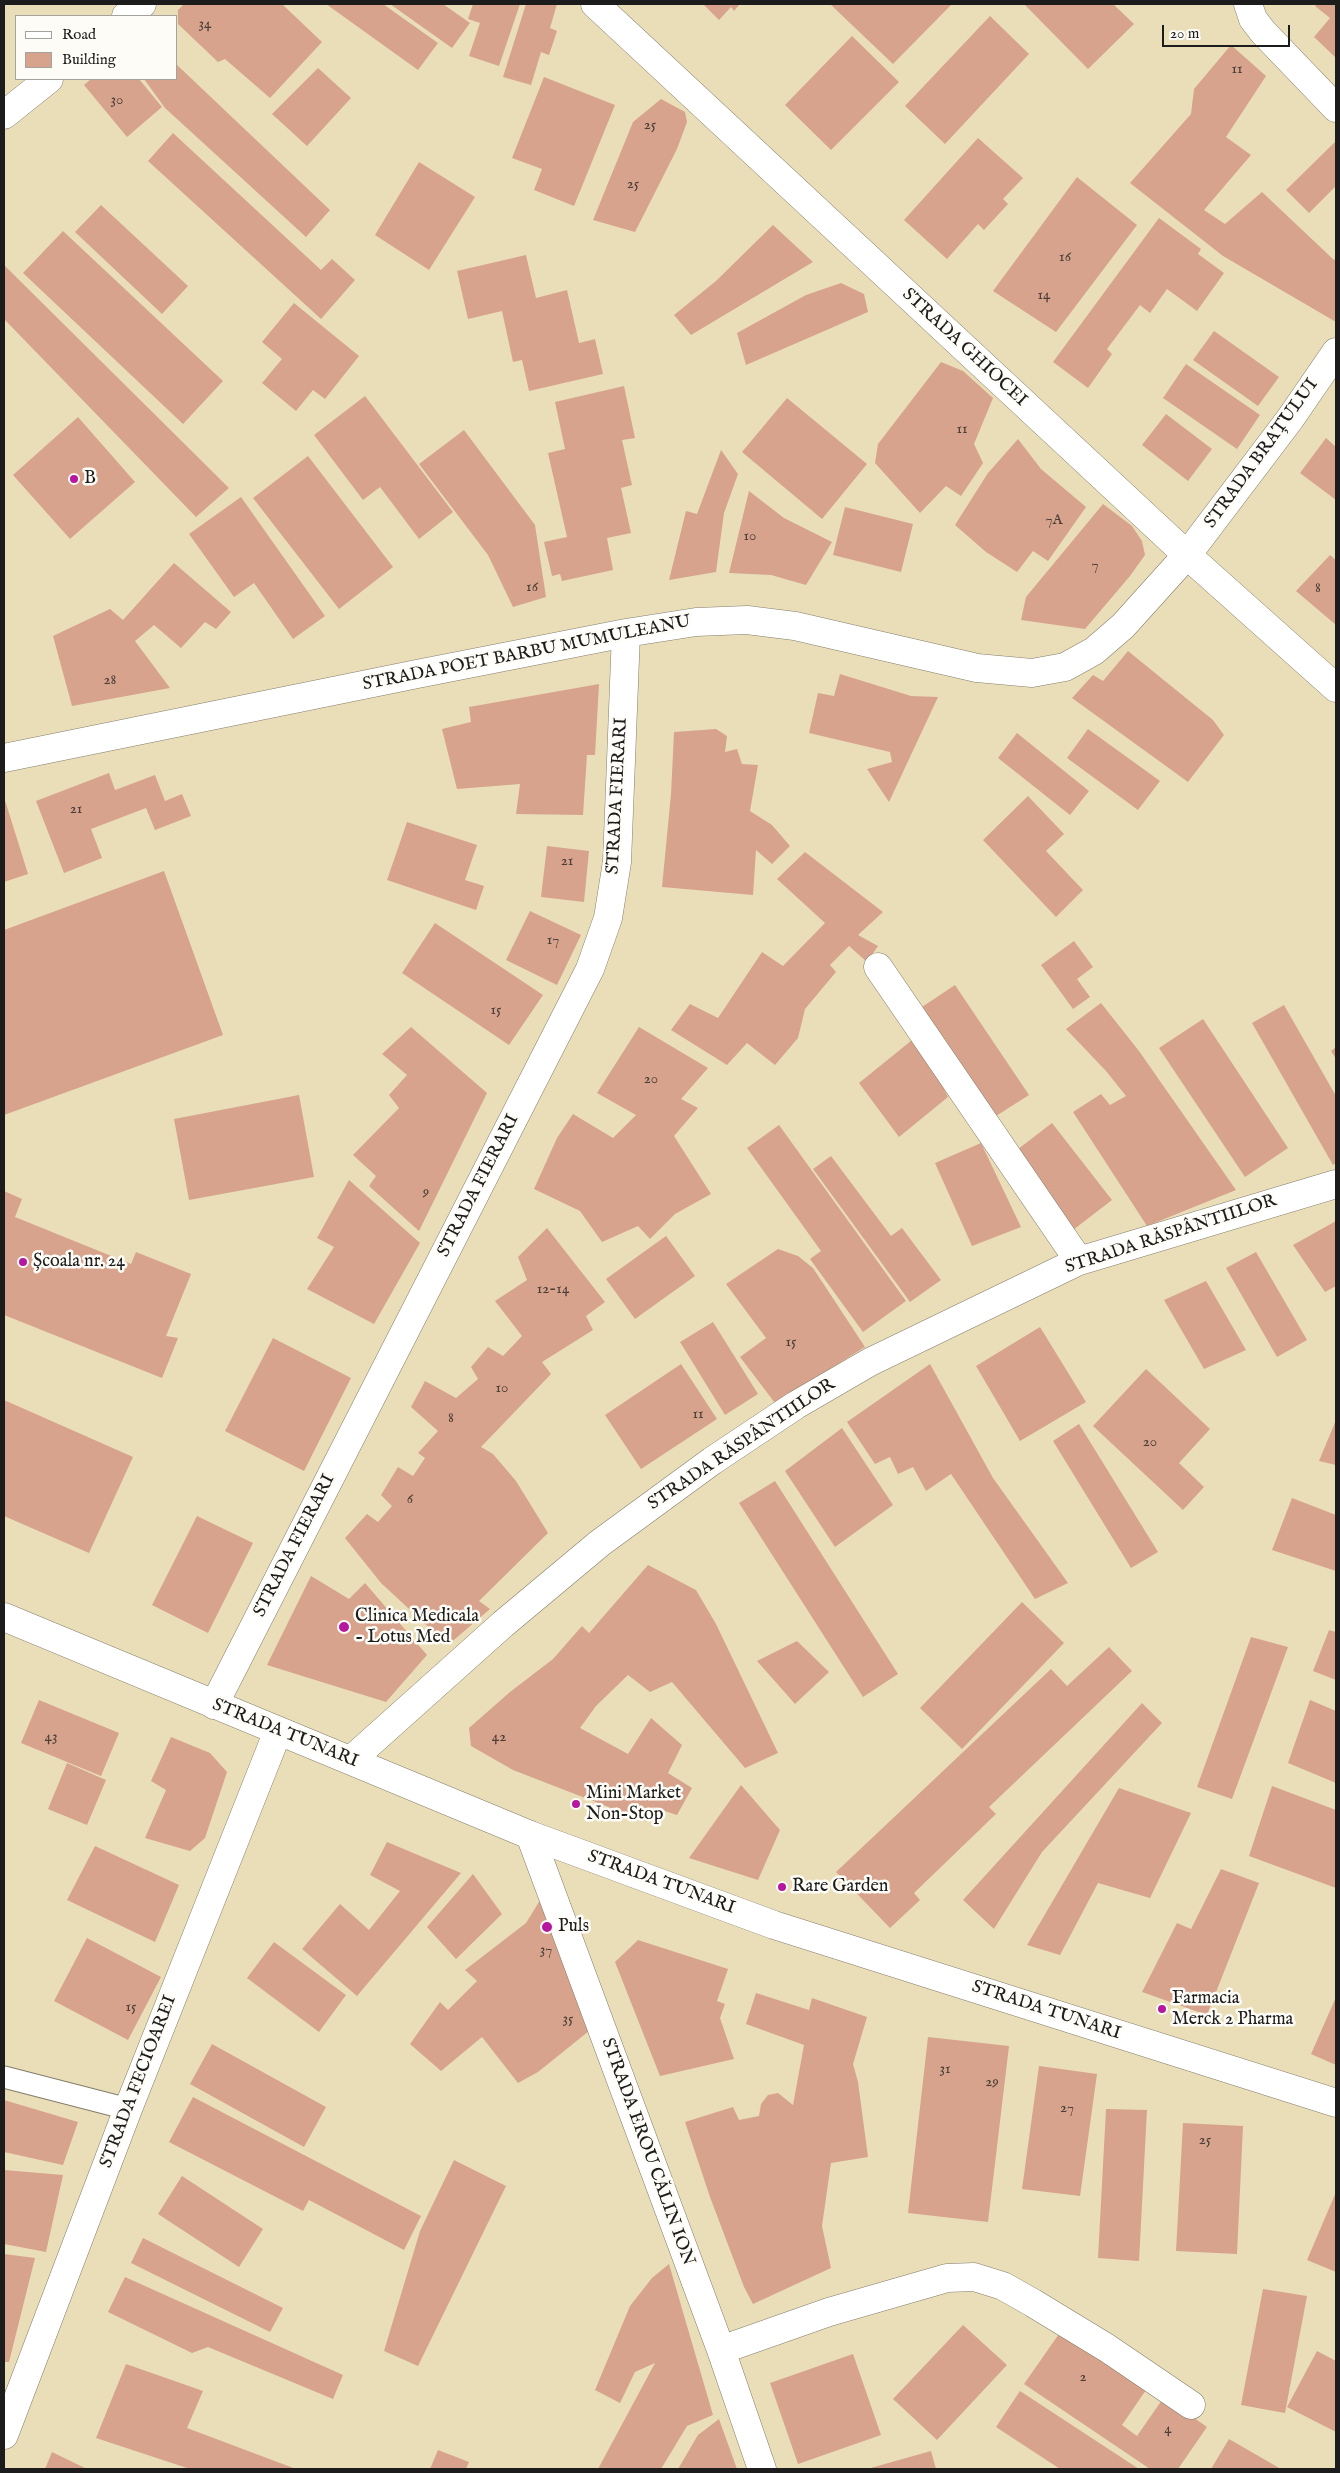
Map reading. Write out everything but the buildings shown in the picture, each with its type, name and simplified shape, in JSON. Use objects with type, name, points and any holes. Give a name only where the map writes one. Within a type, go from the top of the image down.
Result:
[{"type":"street","points":[[127,15],[142,4]]},
{"type":"street","name":"STRADA GHIOCEI","points":[[595,4],[1186,555],[1336,688]]},
{"type":"street","points":[[1248,4],[1253,19],[1263,32],[1336,108]]},
{"type":"street","points":[[4,115],[48,80]]},
{"type":"street","name":"STRADA BRAȚULUI","points":[[1186,555],[1290,419],[1336,352]]},
{"type":"street","name":"STRADA POET BARBU MUMULEANU","points":[[4,758],[626,633],[696,622],[748,620],[795,626],[977,668],[1032,674],[1065,667],[1094,650],[1123,626],[1186,555]]},
{"type":"street","name":"STRADA FIERARI","points":[[214,1705],[590,969],[608,918],[617,862],[626,633]]},
{"type":"street","points":[[878,967],[1078,1261]]},
{"type":"street","name":"STRADA RĂSPÂNTIILOR","points":[[351,1760],[503,1624],[600,1543],[712,1462],[796,1405],[870,1362],[1078,1261],[1336,1184]]},
{"type":"street","name":"STRADA TUNARI","points":[[4,1617],[530,1835],[774,1925],[1336,2103]]},
{"type":"street","name":"STRADA FECIOAREI","points":[[4,2435],[128,2108],[278,1731]]},
{"type":"street","name":"STRADA EROU CĂLIN ION","points":[[530,1835],[721,2350],[762,2469]]},
{"type":"street","points":[[721,2350],[829,2312],[938,2280],[974,2277],[1003,2286],[1033,2303],[1107,2348],[1192,2405]]},
{"type":"lane","points":[[4,2077],[128,2108]]},
{"type":"place","name":"B","points":[[74,479]]},
{"type":"place","name":"Școala nr. 24","points":[[23,1262]]},
{"type":"place","name":"Clinica Medicala - Lotus Med","points":[[344,1627]]},
{"type":"place","name":"Mini Market Non-Stop","points":[[576,1804]]},
{"type":"place","name":"Rare Garden","points":[[782,1887]]},
{"type":"place","name":"Puls","points":[[547,1927]]},
{"type":"place","name":"Farmacia Merck 2 Pharma","points":[[1162,2009]]}]
